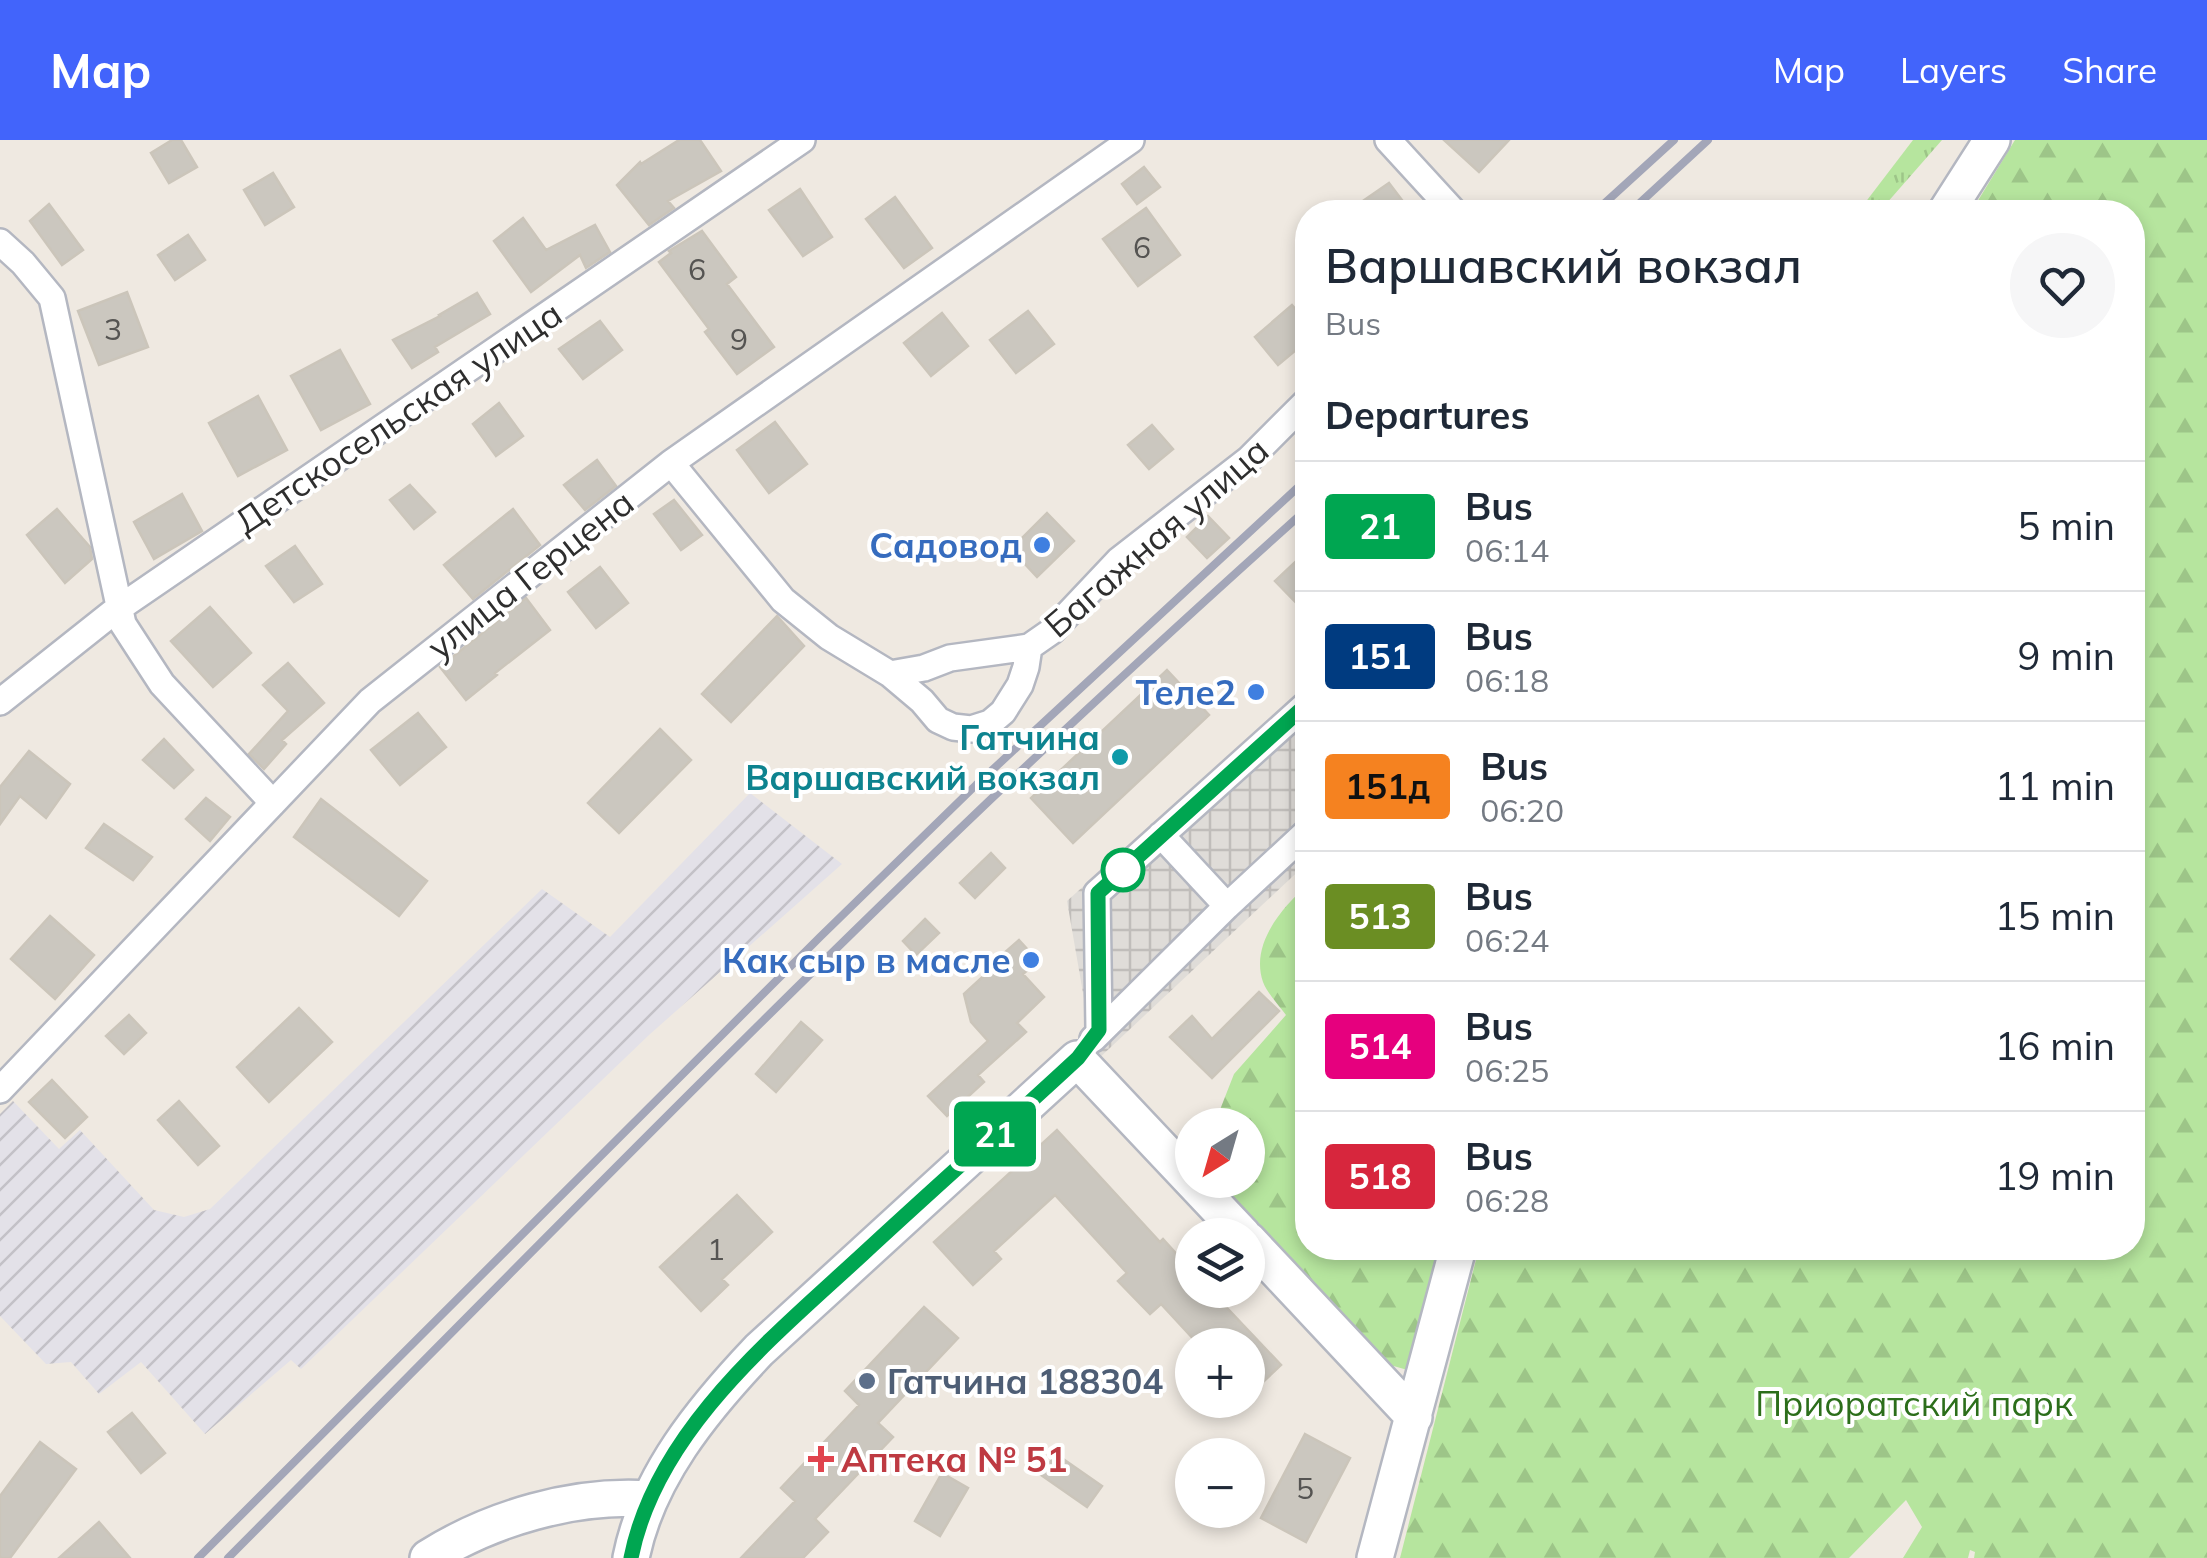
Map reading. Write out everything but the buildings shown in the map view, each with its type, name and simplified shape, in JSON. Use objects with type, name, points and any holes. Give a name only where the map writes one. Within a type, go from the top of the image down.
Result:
[{"type":"street","name":"Детскосельская улица","points":[[0,702],[119,608],[802,140]]},
{"type":"street","name":"улица Герцена","points":[[0,1090],[370,701],[672,463],[1131,140]]},
{"type":"street","points":[[1388,140],[1443,200]]},
{"type":"street","points":[[1954,200],[1992,140]]},
{"type":"street","points":[[3,254],[52,298],[124,624],[162,684],[273,803]]},
{"type":"street","name":"Багажная улица","points":[[672,463],[783,600],[829,637],[890,674],[938,720],[971,729],[990,723],[1002,712],[1020,686],[1029,647],[1052,631],[1119,560],[1249,459],[1295,413]]},
{"type":"street","points":[[890,674],[950,658],[1029,647]]},
{"type":"street","points":[[922,701],[920,680],[924,668]]},
{"type":"street","points":[[1099,1030],[1098,893],[1295,715]]},
{"type":"street","points":[[1161,835],[1227,906]]},
{"type":"street","points":[[631,1558],[649,1500],[696,1424],[734,1376],[1078,1058],[1099,1030],[1295,843]]},
{"type":"street","points":[[1078,1058],[1227,1218]]},
{"type":"street","points":[[1265,1258],[1414,1416]]},
{"type":"street","points":[[1375,1558],[1455,1260]]},
{"type":"street","points":[[428,1558],[455,1541],[529,1514],[620,1497],[649,1500]]},
{"type":"shaded area","points":[[1295,696],[1295,874],[1095,1062],[1067,901]]},
{"type":"shaded area","points":[[750,793],[842,864],[649,1035],[301,1369],[291,1360],[205,1434],[141,1362],[99,1394],[71,1362],[46,1364],[0,1316],[0,1114],[13,1101],[59,1149],[80,1130],[154,1210],[184,1217],[210,1209],[542,889],[610,937]]},
{"type":"green space","points":[[1913,140],[1942,140],[1890,200],[1867,200]]},
{"type":"green space","name":"Приоратский парк","points":[[2015,140],[2207,140],[2207,1558],[1974,1558],[1975,1552],[1970,1550],[1968,1558],[1903,1558],[1922,1527],[1906,1500],[1849,1558],[1400,1558],[1476,1260],[2145,1260],[2145,200],[1978,200]]},
{"type":"green space","points":[[1295,898],[1295,1260],[1443,1260],[1411,1371],[1376,1361],[1265,1237],[1265,1218],[1248,1218],[1230,1198],[1265,1198],[1265,1108],[1221,1108],[1234,1074],[1286,1015],[1270,995],[1260,968],[1265,941]]},
{"type":"railway","points":[[1608,200],[1674,140]]},
{"type":"railway","points":[[1643,200],[1708,140]]},
{"type":"railway","points":[[198,1558],[976,785],[1295,490]]},
{"type":"railway","points":[[228,1558],[893,893],[1295,520]]},
{"type":"bus line","name":"21","points":[[631,1558],[649,1500],[688,1436],[734,1376],[1078,1058],[1099,1030],[1098,893],[1295,715]]},
{"type":"place","name":"Садовод","points":[[1042,545]]},
{"type":"place","name":"Теле2","points":[[1256,692]]},
{"type":"place","name":"Гатчина Варшавский вокзал","points":[[1120,757]]},
{"type":"place","name":"Как сыр в масле","points":[[1031,960]]},
{"type":"place","name":"Гатчина 188304","points":[[867,1381]]},
{"type":"place","name":"Аптека № 51","points":[[821,1459]]}]
